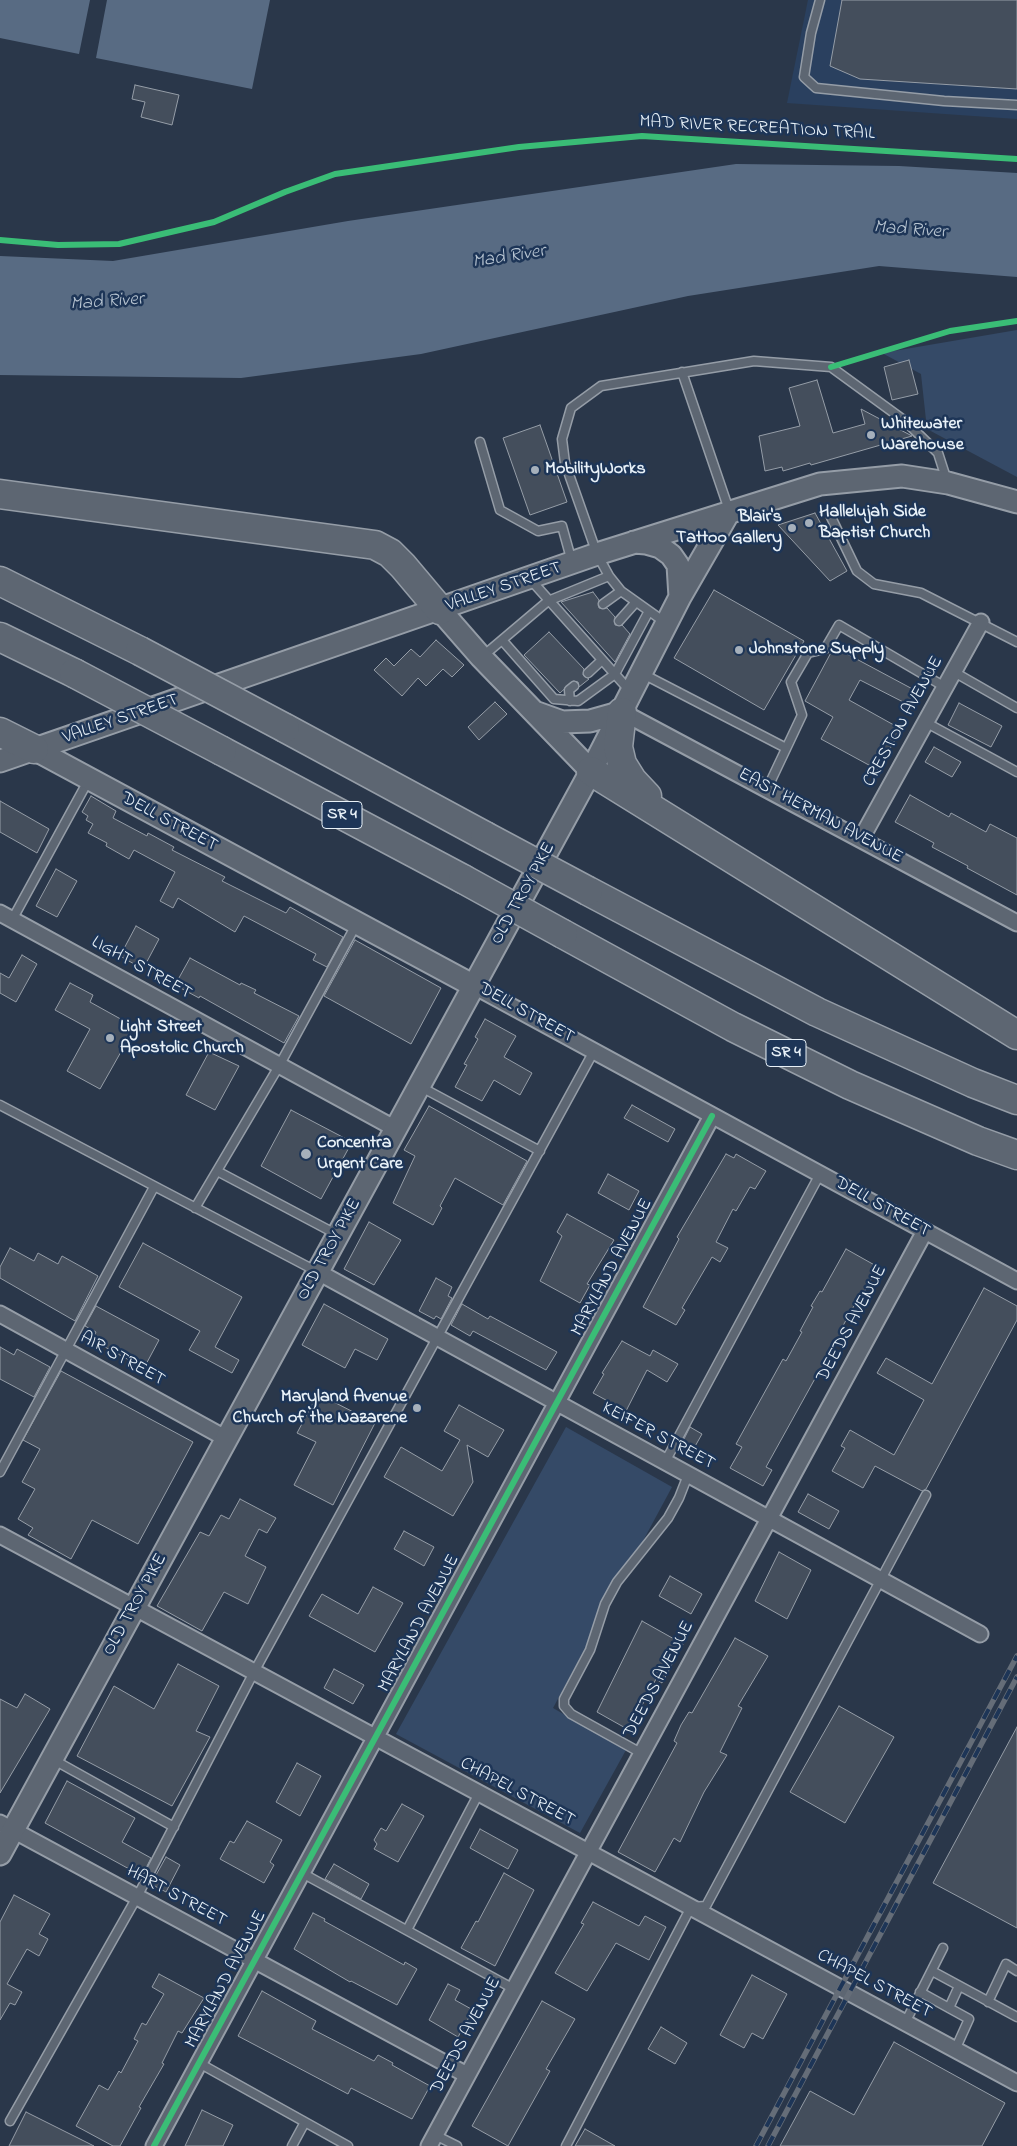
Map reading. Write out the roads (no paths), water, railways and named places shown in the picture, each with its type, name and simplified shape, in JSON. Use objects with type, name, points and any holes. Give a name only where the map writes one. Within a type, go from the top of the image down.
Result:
[{"type":"highway","points":[[0,494],[375,545],[390,554],[403,566],[440,610]]},
{"type":"highway","points":[[0,581],[285,728],[818,1012],[973,1083],[1017,1100]]},
{"type":"highway","name":"SR 4","points":[[0,637],[74,673],[463,879],[734,1027],[850,1085],[978,1141],[1017,1155]]},
{"type":"highway","points":[[627,702],[618,747],[622,764],[632,780],[663,814]]},
{"type":"highway","points":[[0,732],[34,750]]},
{"type":"highway","points":[[591,771],[663,814],[1017,1036]]},
{"type":"main road","name":"VALLEY STREET","points":[[0,761],[530,579],[597,554],[820,484],[902,476],[948,483],[1017,502]]},
{"type":"main road","name":"OLD TROY PIKE","points":[[0,1854],[7,1827],[52,1759],[135,1608],[591,771],[680,597],[729,512]]},
{"type":"main road","points":[[634,542],[660,547],[671,555],[678,565],[680,597]]},
{"type":"main road","points":[[440,610],[481,657],[591,771]]},
{"type":"main road","points":[[537,713],[562,722],[590,721],[627,702]]},
{"type":"main road","name":"DELL STREET","points":[[34,750],[474,986]]},
{"type":"street","name":"CRESTON AVENUE","points":[[861,839],[981,622]]},
{"type":"street","name":"EAST HERMAN AVENUE","points":[[627,702],[767,790],[1017,923]]},
{"type":"street","name":"LIGHT STREET","points":[[6,916],[396,1129]]},
{"type":"street","name":"DELL STREET","points":[[474,986],[1017,1281]]},
{"type":"street","name":"MARYLAND AVENUE","points":[[154,2146],[712,1116]]},
{"type":"street","name":"DEEDS AVENUE","points":[[432,2140],[925,1231]]},
{"type":"street","name":"KEIFER STREET","points":[[318,1272],[556,1404],[980,1634]]},
{"type":"street","name":"AIR STREET","points":[[0,1314],[227,1439]]},
{"type":"street","name":"CHAPEL STREET","points":[[0,1535],[1017,2083]]},
{"type":"street","name":"HART STREET","points":[[7,1827],[467,2075]]},
{"type":"lane","points":[[820,0],[811,34],[804,77],[816,88],[944,101],[1017,105]]},
{"type":"lane","points":[[666,624],[621,591],[609,576],[597,554],[565,463],[562,439],[571,408],[601,386],[754,361],[831,367],[904,421],[938,453],[948,483]]},
{"type":"lane","points":[[682,372],[729,512]]},
{"type":"lane","points":[[480,442],[500,510],[538,532],[562,526],[572,564]]},
{"type":"lane","points":[[831,517],[858,571],[874,584],[921,593],[1017,642]]},
{"type":"lane","points":[[481,657],[548,601],[609,576]]},
{"type":"lane","points":[[530,579],[570,626],[596,648],[602,660],[615,674],[627,702]]},
{"type":"lane","points":[[603,604],[621,591]]},
{"type":"lane","points":[[618,621],[636,602]]},
{"type":"lane","points":[[502,640],[554,699],[578,701],[615,674],[649,611]]},
{"type":"lane","points":[[570,626],[577,620]]},
{"type":"lane","points":[[767,790],[802,715],[791,682],[808,653],[824,650],[839,625],[945,687]]},
{"type":"lane","points":[[588,673],[602,660]]},
{"type":"lane","points":[[954,672],[1017,708]]},
{"type":"lane","points":[[642,673],[786,748]]},
{"type":"lane","points":[[570,701],[569,690],[574,686]]},
{"type":"lane","points":[[925,722],[1017,772]]},
{"type":"lane","points":[[6,916],[89,780]]},
{"type":"lane","points":[[195,1208],[279,1066],[357,923]]},
{"type":"lane","points":[[10,2121],[137,1897],[254,1672],[594,1051]]},
{"type":"lane","points":[[419,1086],[540,1151]]},
{"type":"lane","points":[[0,1105],[318,1272]]},
{"type":"lane","points":[[218,1171],[338,1235]]},
{"type":"lane","points":[[665,1462],[820,1174]]},
{"type":"lane","points":[[0,1472],[154,1187]]},
{"type":"lane","points":[[641,1753],[571,1714],[564,1706],[564,1699],[590,1650],[605,1604],[613,1589],[668,1518],[679,1498],[688,1475]]},
{"type":"lane","points":[[566,2146],[691,1907],[706,1906],[926,1495]]},
{"type":"lane","points":[[52,1759],[174,1827]]},
{"type":"lane","points":[[407,1930],[479,1793]]},
{"type":"lane","points":[[302,1873],[514,1989]]},
{"type":"lane","points":[[905,2023],[943,1948]]},
{"type":"lane","points":[[988,2002],[1006,1964],[1017,1971]]},
{"type":"lane","points":[[932,1970],[1017,2016]]},
{"type":"lane","points":[[949,2008],[959,1986]]},
{"type":"lane","points":[[920,1992],[969,2018],[955,2050]]},
{"type":"lane","points":[[199,2063],[348,2146]]},
{"type":"lane","points":[[292,2146],[306,2122]]},
{"type":"lane","points":[[432,2140],[457,2146]]},
{"type":"water","points":[[0,0],[90,0],[79,54],[0,38]]},
{"type":"water","points":[[107,0],[270,0],[252,89],[96,58]]},
{"type":"water","name":"Mad River","points":[[736,164],[899,166],[1017,173],[1017,277],[879,266],[688,296],[421,354],[241,378],[0,375],[0,256],[113,261],[348,221]]},
{"type":"railway","points":[[756,2146],[1017,1656]]},
{"type":"railway","points":[[768,2146],[1017,1677]]},
{"type":"place","name":"Whitewater Warehouse","points":[[871,435]]},
{"type":"place","name":"MobilityWorks","points":[[535,470]]},
{"type":"place","name":"Hallelujah Side Baptist Church","points":[[809,523]]},
{"type":"place","name":"Blair's Tattoo Gallery","points":[[792,528]]},
{"type":"place","name":"Johnstone Supply","points":[[739,650]]},
{"type":"place","name":"Light Street Apostolic Church","points":[[110,1038]]},
{"type":"place","name":"Concentra Urgent Care","points":[[306,1154]]},
{"type":"place","name":"Maryland Avenue Church of the Nazarene","points":[[417,1408]]}]
